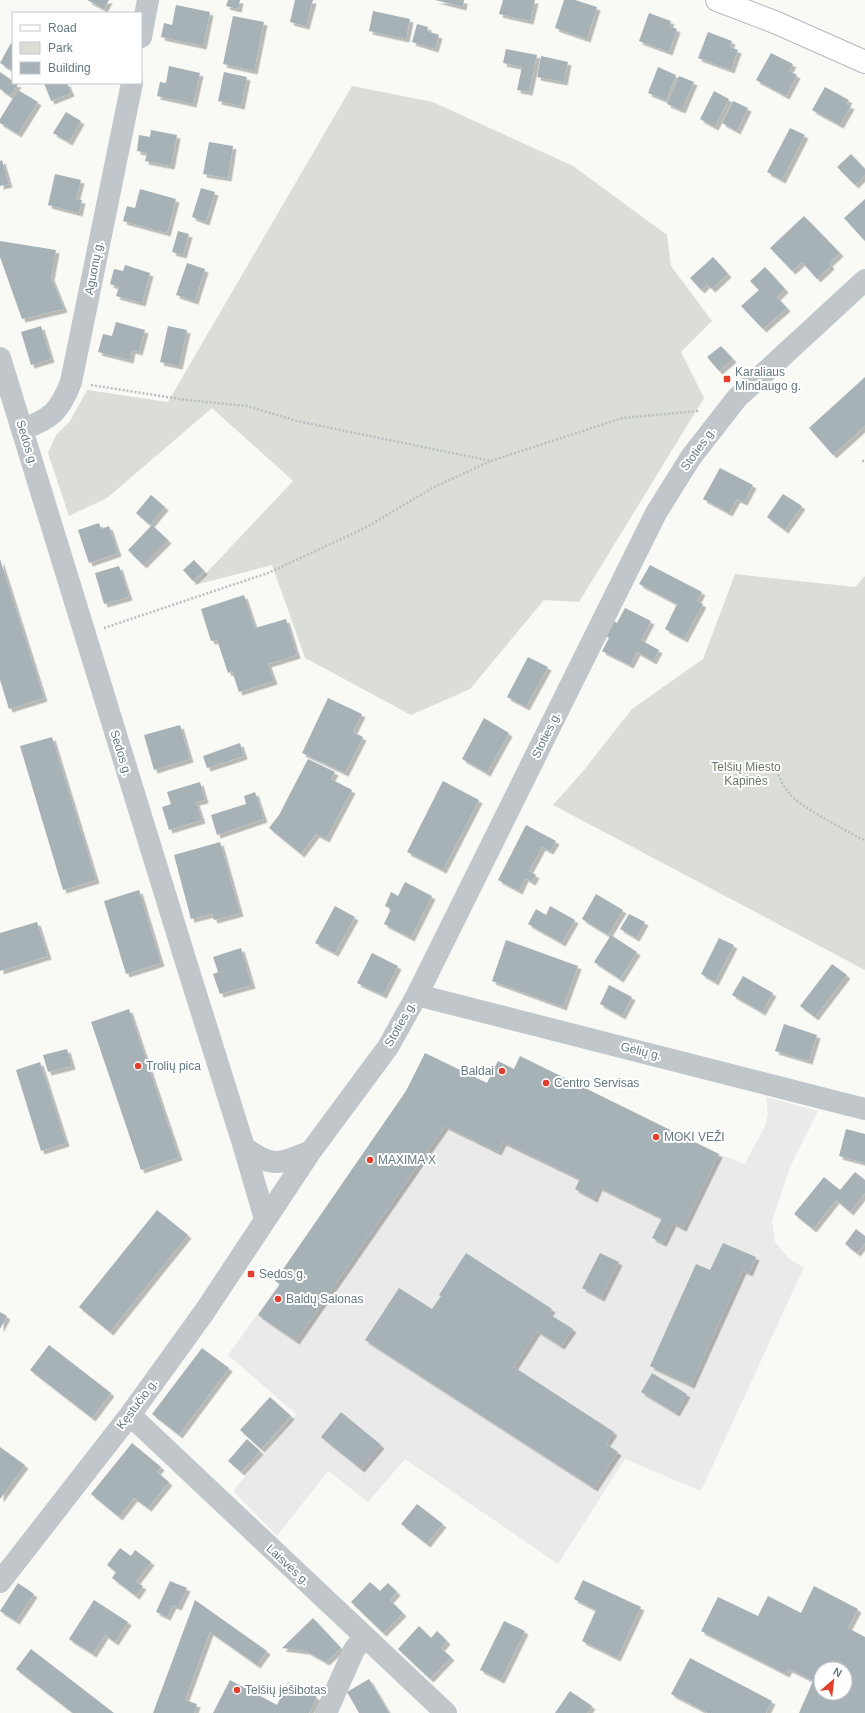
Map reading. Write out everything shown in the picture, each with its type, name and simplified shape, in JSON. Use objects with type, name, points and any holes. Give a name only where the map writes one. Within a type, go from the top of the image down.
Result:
[{"type":"main road","points":[[721,1],[777,23],[865,62]]},
{"type":"street","points":[[142,32],[148,0]]},
{"type":"street","name":"Aguonų g.","points":[[22,429],[50,417],[64,399],[71,382],[132,84]]},
{"type":"street","name":"Stoties g.","points":[[265,1219],[311,1151],[388,1047],[417,995],[656,513],[691,457],[737,398],[865,280]]},
{"type":"street","name":"Sedos g.","points":[[0,358],[265,1219]]},
{"type":"street","name":"Gėlių g.","points":[[417,995],[865,1109]]},
{"type":"street","points":[[244,1147],[259,1158],[274,1163],[311,1151]]},
{"type":"street","name":"Kęstučio g.","points":[[0,1582],[130,1415],[205,1311],[265,1219]]},
{"type":"street","name":"Laisvės g.","points":[[130,1415],[364,1637],[438,1710]]},
{"type":"street","points":[[326,1713],[354,1650],[364,1637]]},
{"type":"path","points":[[71,382],[186,400],[247,406],[297,421],[491,461]]},
{"type":"path","points":[[85,635],[268,573],[367,527],[434,487],[491,461],[622,418],[699,411],[718,422]]},
{"type":"path","points":[[772,760],[781,782],[790,794],[801,803],[858,838],[865,840]]},
{"type":"shaded area","points":[[425,1053],[487,1083],[498,1061],[514,1069],[520,1056],[719,1154],[745,1164],[765,1126],[768,1115],[766,1097],[818,1111],[790,1167],[772,1221],[775,1242],[789,1259],[804,1267],[701,1491],[625,1459],[558,1564],[405,1459],[368,1502],[328,1471],[277,1536],[233,1491],[296,1414],[228,1355],[279,1284],[275,1281],[406,1091]]},
{"type":"green space","points":[[352,86],[433,102],[573,166],[667,235],[671,266],[712,321],[681,352],[704,398],[579,602],[544,600],[470,689],[411,715],[305,658],[272,565],[195,585],[293,481],[212,408],[107,498],[69,516],[48,453],[56,435],[70,421],[87,390],[168,402]]},
{"type":"green space","name":"Telšių Miesto Kapinės","points":[[735,574],[855,587],[865,576],[865,970],[553,805],[584,770],[632,709],[703,659]]},
{"type":"building","points":[[87,0],[109,0],[104,9]]},
{"type":"building","points":[[228,0],[240,0],[238,9],[226,6]]},
{"type":"building","points":[[295,0],[313,0],[306,26],[290,22]]},
{"type":"building","points":[[435,0],[464,0],[463,7]]},
{"type":"building","points":[[503,0],[535,0],[530,21],[499,14]]},
{"type":"building","points":[[564,0],[575,0],[597,7],[587,39],[555,28]]},
{"type":"building","points":[[176,5],[210,12],[203,46],[161,37],[164,23],[172,25]]},
{"type":"building","points":[[373,11],[410,19],[406,39],[369,31]]},
{"type":"building","points":[[649,13],[671,21],[669,26],[677,29],[669,52],[639,41]]},
{"type":"building","points":[[233,16],[264,22],[254,71],[223,64]]},
{"type":"building","points":[[417,24],[428,27],[427,31],[439,35],[435,49],[412,42]]},
{"type":"building","points":[[708,32],[732,41],[730,47],[738,50],[731,70],[698,58]]},
{"type":"building","points":[[11,43],[12,70],[0,63]]},
{"type":"building","points":[[506,49],[537,55],[529,92],[517,90],[522,67],[503,63]]},
{"type":"building","points":[[771,53],[793,64],[789,71],[797,75],[786,96],[756,80]]},
{"type":"building","points":[[541,56],[568,62],[564,82],[537,77]]},
{"type":"building","points":[[169,66],[200,73],[193,104],[157,96],[160,82],[166,83]]},
{"type":"building","points":[[658,67],[676,75],[666,100],[648,93]]},
{"type":"building","points":[[0,72],[12,80],[12,84],[18,84],[10,96],[0,89]]},
{"type":"building","points":[[224,72],[247,77],[241,106],[218,101]]},
{"type":"building","points":[[679,76],[694,82],[682,110],[667,104]]},
{"type":"building","points":[[44,84],[67,84],[71,93],[51,101]]},
{"type":"building","points":[[825,87],[849,100],[846,104],[851,106],[840,125],[812,110]]},
{"type":"building","points":[[18,90],[38,102],[18,134],[0,123],[0,119]]},
{"type":"building","points":[[714,91],[729,99],[715,127],[700,119]]},
{"type":"building","points":[[733,101],[748,108],[737,131],[722,123]]},
{"type":"building","points":[[66,112],[81,121],[69,142],[53,133]]},
{"type":"building","points":[[790,128],[805,135],[782,180],[767,172]]},
{"type":"building","points":[[151,130],[177,135],[171,166],[145,161],[147,153],[137,151],[139,135],[150,137]]},
{"type":"building","points":[[209,142],[233,146],[228,178],[203,174]]},
{"type":"building","points":[[851,154],[865,169],[865,175],[855,185],[837,167]]},
{"type":"building","points":[[2,160],[9,184],[0,186],[0,161]]},
{"type":"building","points":[[55,174],[81,180],[76,199],[82,200],[79,213],[48,205]]},
{"type":"building","points":[[201,188],[215,192],[206,222],[192,217]]},
{"type":"building","points":[[140,189],[176,199],[167,233],[123,221],[127,206],[135,208]]},
{"type":"building","points":[[865,199],[865,241],[844,218]]},
{"type":"building","points":[[804,216],[840,253],[829,263],[831,266],[817,279],[802,262],[792,271],[770,248]]},
{"type":"building","points":[[178,231],[189,234],[183,255],[172,252]]},
{"type":"building","points":[[0,241],[56,250],[51,277],[64,309],[22,319],[0,257]]},
{"type":"building","points":[[713,257],[728,274],[712,289],[707,284],[701,290],[690,278]]},
{"type":"building","points":[[187,263],[205,269],[195,301],[176,295]]},
{"type":"building","points":[[125,265],[150,273],[142,303],[116,296],[119,287],[110,284],[114,269],[123,271]]},
{"type":"building","points":[[765,267],[785,289],[777,297],[787,308],[763,329],[741,306],[759,290],[750,281]]},
{"type":"building","points":[[116,322],[145,330],[139,352],[132,350],[130,360],[98,352],[103,334],[112,336]]},
{"type":"building","points":[[41,326],[51,359],[31,365],[21,332]]},
{"type":"building","points":[[168,326],[187,330],[179,366],[160,362]]},
{"type":"building","points":[[721,346],[733,359],[719,371],[707,357]]},
{"type":"building","points":[[865,377],[865,426],[833,455],[809,428]]},
{"type":"building","points":[[720,468],[753,485],[744,502],[737,499],[729,513],[703,499]]},
{"type":"building","points":[[783,494],[802,506],[785,530],[767,517]]},
{"type":"building","points":[[151,495],[165,507],[150,525],[136,513]]},
{"type":"building","points":[[99,523],[101,529],[109,526],[118,553],[89,563],[78,530]]},
{"type":"building","points":[[152,525],[168,540],[143,565],[128,550]]},
{"type":"building","points":[[0,559],[44,698],[9,709],[0,680]]},
{"type":"building","points":[[194,560],[204,571],[193,581],[183,570]]},
{"type":"building","points":[[650,565],[702,592],[697,601],[703,604],[684,639],[665,629],[677,604],[639,584]]},
{"type":"building","points":[[119,566],[129,597],[104,604],[95,573]]},
{"type":"building","points":[[244,595],[255,628],[286,619],[297,655],[268,664],[274,681],[239,692],[232,671],[228,673],[217,640],[211,641],[201,609]]},
{"type":"building","points":[[625,608],[651,621],[641,640],[659,650],[653,661],[637,652],[630,665],[602,651],[609,638],[606,636],[614,621],[617,623]]},
{"type":"building","points":[[528,657],[548,667],[526,707],[507,697]]},
{"type":"building","points":[[328,698],[362,714],[353,732],[363,737],[345,773],[302,753]]},
{"type":"building","points":[[484,718],[509,733],[487,773],[462,759]]},
{"type":"building","points":[[180,725],[190,759],[154,770],[144,735]]},
{"type":"building","points":[[52,737],[96,880],[63,890],[20,746]]},
{"type":"building","points":[[240,743],[244,756],[207,768],[203,756]]},
{"type":"building","points":[[308,759],[335,772],[331,779],[352,790],[326,839],[316,834],[301,854],[269,828],[279,815]]},
{"type":"building","points":[[443,781],[479,800],[443,870],[407,852]]},
{"type":"building","points":[[200,782],[205,800],[196,802],[202,820],[169,830],[162,807],[171,804],[167,792]]},
{"type":"building","points":[[255,792],[264,819],[217,835],[211,815],[246,804],[244,796]]},
{"type":"building","points":[[526,825],[556,841],[550,851],[542,847],[529,871],[536,875],[532,882],[525,878],[519,891],[498,880]]},
{"type":"building","points":[[220,842],[240,913],[214,920],[212,914],[191,919],[174,855]]},
{"type":"building","points":[[405,882],[432,896],[411,938],[384,924],[391,909],[385,906],[391,892],[398,896]]},
{"type":"building","points":[[139,890],[161,963],[126,974],[104,901]]},
{"type":"building","points":[[596,894],[623,910],[608,935],[582,919]]},
{"type":"building","points":[[335,906],[355,917],[335,953],[315,943]]},
{"type":"building","points":[[550,906],[575,920],[562,943],[528,924],[536,909],[546,915]]},
{"type":"building","points":[[629,914],[645,922],[636,938],[620,929]]},
{"type":"building","points":[[37,922],[48,956],[0,971],[0,933]]},
{"type":"building","points":[[611,935],[637,952],[620,979],[594,962]]},
{"type":"building","points":[[719,938],[734,945],[715,982],[701,974]]},
{"type":"building","points":[[506,940],[578,966],[563,1007],[492,981]]},
{"type":"building","points":[[241,948],[252,985],[220,994],[213,974],[218,972],[213,957]]},
{"type":"building","points":[[372,953],[398,966],[383,995],[357,983]]},
{"type":"building","points":[[832,964],[847,975],[815,1017],[800,1006]]},
{"type":"building","points":[[743,976],[773,993],[762,1012],[732,995]]},
{"type":"building","points":[[609,985],[632,997],[622,1016],[600,1004]]},
{"type":"building","points":[[129,1009],[179,1157],[141,1170],[91,1022]]},
{"type":"building","points":[[784,1024],[817,1035],[809,1061],[775,1051]]},
{"type":"building","points":[[67,1049],[72,1066],[48,1072],[43,1055]]},
{"type":"building","points":[[425,1053],[487,1083],[498,1061],[514,1069],[520,1056],[719,1154],[683,1228],[673,1223],[663,1243],[652,1238],[662,1218],[599,1187],[594,1199],[575,1189],[580,1179],[503,1142],[498,1152],[445,1126],[296,1341],[258,1315],[280,1284],[275,1281],[406,1091]]},
{"type":"building","points":[[40,1062],[66,1143],[41,1151],[16,1070]]},
{"type":"building","points":[[846,1129],[865,1134],[865,1163],[839,1156]]},
{"type":"building","points":[[855,1172],[865,1180],[865,1193],[850,1212],[836,1200],[813,1229],[794,1214],[824,1177],[840,1190]]},
{"type":"building","points":[[157,1210],[188,1235],[110,1332],[79,1307]]},
{"type":"building","points":[[856,1229],[865,1236],[865,1243],[857,1253],[845,1244]]},
{"type":"building","points":[[723,1243],[756,1257],[749,1273],[743,1270],[691,1385],[650,1366],[696,1264],[710,1270]]},
{"type":"building","points":[[466,1253],[552,1309],[549,1314],[573,1329],[561,1346],[537,1331],[514,1367],[614,1432],[606,1444],[618,1452],[594,1488],[365,1340],[399,1288],[432,1309],[441,1296],[439,1295]]},
{"type":"building","points":[[600,1253],[619,1262],[601,1298],[582,1288]]},
{"type":"building","points":[[0,1312],[7,1316],[0,1329]]},
{"type":"building","points":[[49,1345],[111,1393],[92,1418],[30,1370]]},
{"type":"building","points":[[202,1348],[229,1368],[179,1435],[152,1414]]},
{"type":"building","points":[[652,1373],[687,1394],[676,1413],[641,1392]]},
{"type":"building","points":[[270,1397],[291,1416],[261,1449],[240,1430]]},
{"type":"building","points":[[341,1412],[381,1445],[361,1469],[321,1437]]},
{"type":"building","points":[[247,1439],[260,1451],[241,1472],[228,1461]]},
{"type":"building","points":[[132,1443],[161,1467],[157,1472],[169,1482],[148,1508],[134,1498],[119,1517],[91,1494]]},
{"type":"building","points":[[0,1447],[25,1465],[0,1499]]},
{"type":"building","points":[[417,1504],[443,1524],[427,1544],[401,1524]]},
{"type":"building","points":[[120,1548],[131,1556],[135,1550],[151,1562],[136,1582],[143,1586],[136,1596],[112,1578],[116,1572],[107,1565]]},
{"type":"building","points":[[583,1580],[641,1607],[617,1658],[582,1641],[596,1610],[574,1599]]},
{"type":"building","points":[[170,1581],[187,1588],[178,1607],[173,1605],[167,1617],[156,1612]]},
{"type":"building","points":[[370,1582],[380,1591],[388,1583],[397,1592],[390,1600],[403,1613],[383,1633],[351,1602]]},
{"type":"building","points":[[18,1583],[34,1594],[16,1621],[0,1611]]},
{"type":"building","points":[[814,1586],[858,1609],[848,1628],[865,1637],[865,1713],[799,1713],[813,1681],[789,1669],[786,1674],[701,1631],[718,1597],[758,1616],[768,1596],[801,1613]]},
{"type":"building","points":[[94,1600],[128,1622],[115,1642],[105,1635],[93,1654],[69,1639]]},
{"type":"building","points":[[195,1600],[267,1651],[257,1665],[210,1632],[185,1700],[197,1704],[194,1713],[153,1713]]},
{"type":"building","points":[[313,1618],[341,1648],[326,1662],[306,1651],[282,1648]]},
{"type":"building","points":[[504,1621],[525,1631],[501,1680],[480,1670]]},
{"type":"building","points":[[419,1626],[431,1638],[437,1631],[447,1641],[441,1648],[451,1657],[430,1679],[398,1649]]},
{"type":"building","points":[[31,1649],[114,1713],[73,1713],[16,1669]]},
{"type":"building","points":[[690,1658],[772,1701],[766,1713],[708,1713],[671,1694]]},
{"type":"building","points":[[369,1679],[389,1713],[359,1713],[347,1692]]},
{"type":"building","name":"Telšių ješibotas","points":[[230,1680],[277,1705],[288,1682],[317,1697],[309,1713],[213,1713]]},
{"type":"building","points":[[570,1691],[592,1706],[587,1713],[555,1713]]},
{"type":"place","name":"Karaliaus Mindaugo g.","points":[[727,379]]},
{"type":"place","name":"Trolių pica","points":[[138,1066]]},
{"type":"place","name":"Baldai","points":[[502,1071]]},
{"type":"place","name":"Centro Servisas","points":[[546,1083]]},
{"type":"place","name":"MOKI VEŽI","points":[[656,1137]]},
{"type":"place","name":"MAXIMA X","points":[[370,1160]]},
{"type":"place","name":"Sedos g.","points":[[251,1274]]},
{"type":"place","name":"Baldų Salonas","points":[[278,1299]]},
{"type":"place","name":"Telšių ješibotas","points":[[237,1690]]}]
